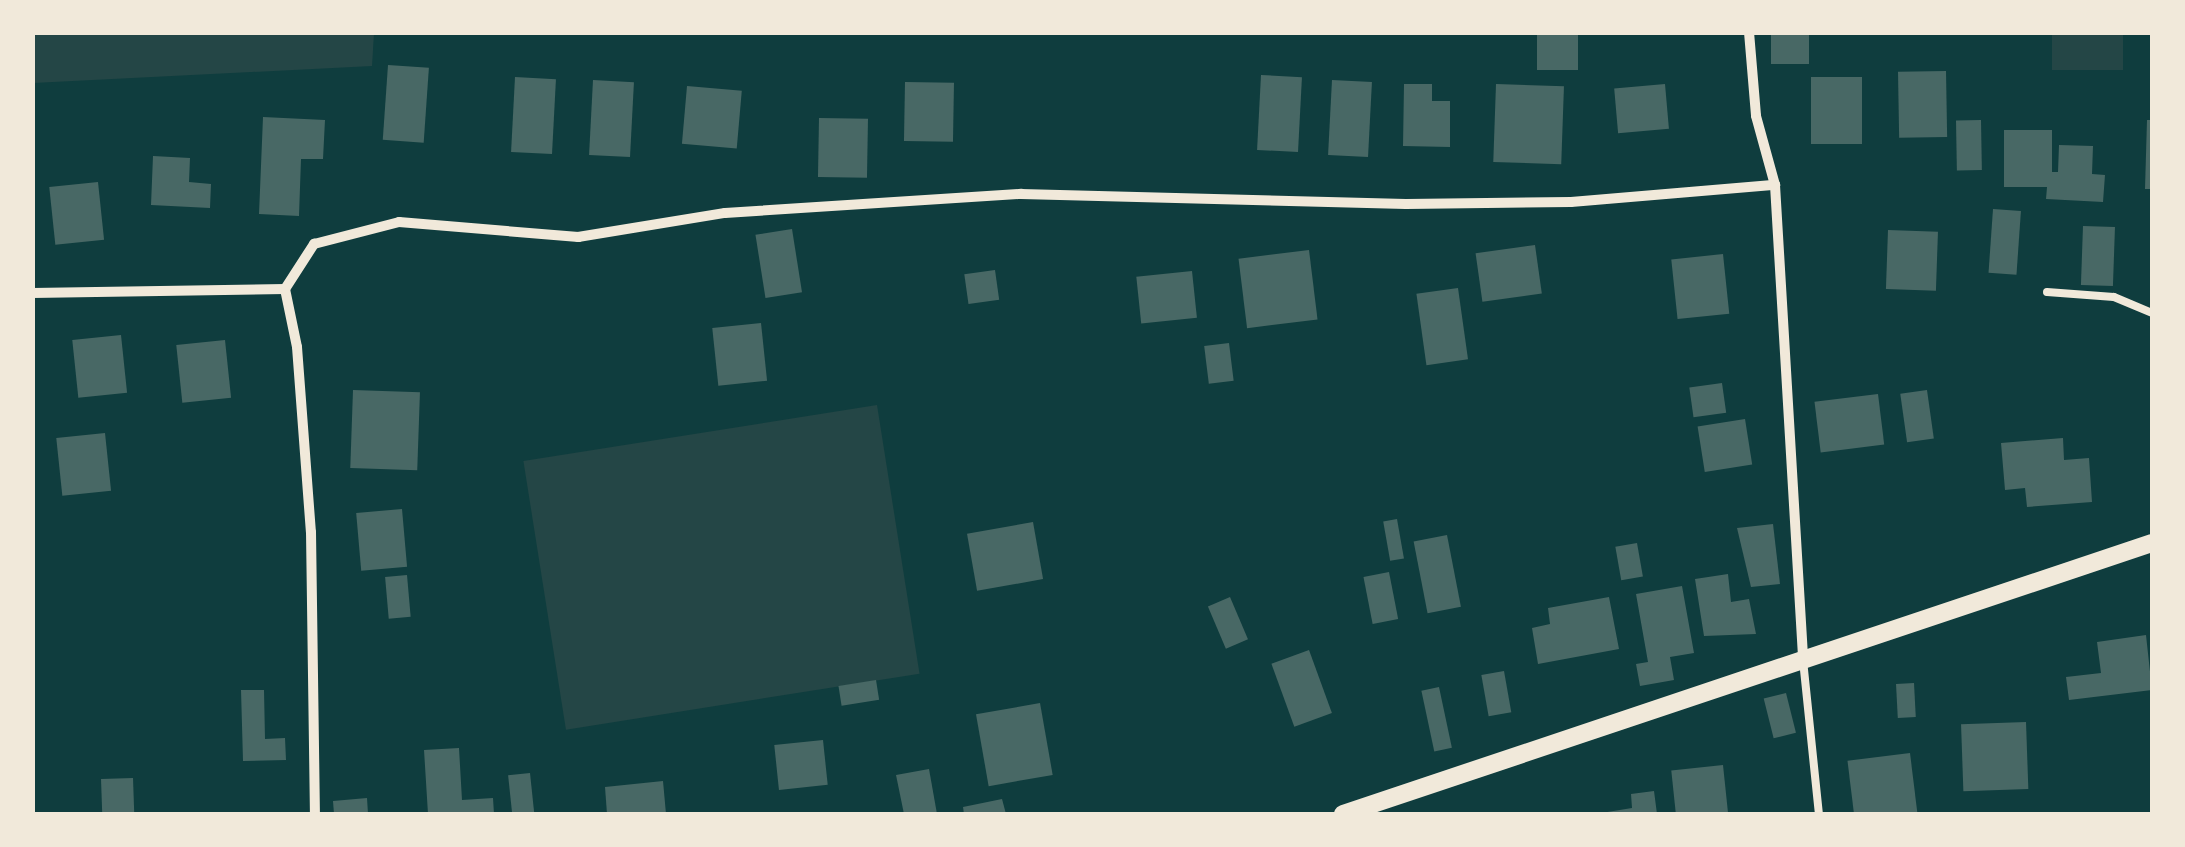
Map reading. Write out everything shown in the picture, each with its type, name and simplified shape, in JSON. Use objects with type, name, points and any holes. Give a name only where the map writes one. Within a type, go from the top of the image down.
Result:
[{"type":"street","points":[[1749,32],[1756,116],[1774,185],[1803,660]]},
{"type":"street","points":[[315,814],[312,532],[297,347],[285,289],[314,244],[399,222],[578,236],[725,213],[1021,194],[1406,204],[1571,202],[1774,185]]},
{"type":"street","points":[[32,293],[285,289]]},
{"type":"street","points":[[1344,814],[2152,543]]},
{"type":"lane","points":[[2047,292],[2114,297],[2152,313]]},
{"type":"lane","points":[[1803,660],[1819,814]]},
{"type":"shaded area","points":[[33,32],[374,33],[372,66],[33,83]]},
{"type":"shaded area","points":[[2052,33],[2123,33],[2123,70],[2052,70]]},
{"type":"shaded area","points":[[877,405],[920,674],[566,730],[523,461]]},
{"type":"building","points":[[1537,32],[1578,32],[1578,70],[1537,70]]},
{"type":"building","points":[[1771,32],[1809,32],[1809,64],[1771,64]]},
{"type":"building","points":[[388,65],[429,68],[424,143],[383,140]]},
{"type":"building","points":[[1946,71],[1947,137],[1899,138],[1898,72]]},
{"type":"building","points":[[1261,75],[1302,77],[1298,152],[1257,150]]},
{"type":"building","points":[[515,77],[556,79],[552,154],[511,152]]},
{"type":"building","points":[[1811,77],[1862,77],[1862,144],[1811,144]]},
{"type":"building","points":[[593,80],[634,82],[630,157],[589,155]]},
{"type":"building","points":[[1332,80],[1372,82],[1368,157],[1328,155]]},
{"type":"building","points":[[905,82],[954,83],[953,142],[904,141]]},
{"type":"building","points":[[1404,84],[1432,84],[1432,101],[1450,101],[1450,147],[1403,146]]},
{"type":"building","points":[[1496,84],[1564,86],[1561,164],[1493,162]]},
{"type":"building","points":[[1665,84],[1669,129],[1618,133],[1614,88]]},
{"type":"building","points":[[687,86],[742,91],[737,149],[682,144]]},
{"type":"building","points":[[263,117],[325,120],[323,159],[301,159],[299,216],[259,214]]},
{"type":"building","points":[[819,118],[868,119],[867,178],[818,177]]},
{"type":"building","points":[[1956,120],[1981,120],[1982,170],[1957,170]]},
{"type":"building","points":[[2147,120],[2152,120],[2152,189],[2145,189]]},
{"type":"building","points":[[2004,130],[2052,130],[2052,172],[2058,172],[2059,145],[2093,146],[2092,174],[2105,175],[2103,202],[2046,199],[2047,187],[2004,187]]},
{"type":"building","points":[[153,156],[190,158],[189,182],[211,184],[210,208],[151,205]]},
{"type":"building","points":[[98,182],[104,240],[55,245],[49,187]]},
{"type":"building","points":[[1993,209],[2021,211],[2016,275],[1989,273]]},
{"type":"building","points":[[2083,226],[2115,227],[2113,286],[2081,285]]},
{"type":"building","points":[[792,229],[802,292],[765,298],[755,235]]},
{"type":"building","points":[[1888,230],[1938,232],[1936,291],[1886,289]]},
{"type":"building","points":[[1535,245],[1542,294],[1482,302],[1476,253]]},
{"type":"building","points":[[1309,250],[1318,319],[1247,328],[1239,259]]},
{"type":"building","points":[[1723,254],[1729,314],[1678,319],[1671,259]]},
{"type":"building","points":[[995,270],[999,300],[968,304],[964,274]]},
{"type":"building","points":[[1192,271],[1197,318],[1141,324],[1136,277]]},
{"type":"building","points":[[1458,288],[1468,359],[1426,365],[1416,294]]},
{"type":"building","points":[[761,323],[767,381],[718,386],[712,328]]},
{"type":"building","points":[[121,335],[127,393],[78,398],[72,340]]},
{"type":"building","points":[[225,340],[231,398],[182,403],[176,345]]},
{"type":"building","points":[[1229,343],[1234,381],[1209,384],[1204,346]]},
{"type":"building","points":[[1722,383],[1726,413],[1693,417],[1689,388]]},
{"type":"building","points":[[353,390],[420,392],[417,470],[350,468]]},
{"type":"building","points":[[1927,390],[1934,439],[1907,442],[1900,394]]},
{"type":"building","points":[[1878,394],[1884,445],[1821,452],[1814,402]]},
{"type":"building","points":[[1745,419],[1752,464],[1705,472],[1698,427]]},
{"type":"building","points":[[105,433],[111,491],[62,496],[56,438]]},
{"type":"building","points":[[2063,438],[2064,460],[2089,458],[2092,502],[2027,507],[2025,488],[2005,490],[2001,443]]},
{"type":"building","points":[[402,509],[407,567],[361,571],[356,513]]},
{"type":"building","points":[[1397,519],[1404,558],[1390,561],[1383,521]]},
{"type":"building","points":[[1033,522],[1043,579],[977,591],[967,534]]},
{"type":"building","points":[[1773,524],[1780,584],[1751,587],[1737,528]]},
{"type":"building","points":[[1447,535],[1461,607],[1428,613],[1414,541]]},
{"type":"building","points":[[1637,543],[1643,576],[1621,580],[1615,547]]},
{"type":"building","points":[[1389,572],[1398,619],[1373,624],[1363,577]]},
{"type":"building","points":[[1728,574],[1731,602],[1749,599],[1756,634],[1704,636],[1695,579]]},
{"type":"building","points":[[407,575],[411,617],[389,619],[385,577]]},
{"type":"building","points":[[1682,586],[1694,653],[1670,657],[1674,680],[1640,686],[1636,664],[1648,662],[1636,594]]},
{"type":"building","points":[[1230,597],[1248,639],[1226,649],[1208,606]]},
{"type":"building","points":[[1609,597],[1619,649],[1538,664],[1532,628],[1550,624],[1548,608]]},
{"type":"building","points":[[2146,635],[2152,690],[2069,700],[2066,677],[2101,673],[2097,642]]},
{"type":"building","points":[[1309,650],[1332,713],[1294,727],[1271,664]]},
{"type":"building","points":[[1504,671],[1511,712],[1489,716],[1481,675]]},
{"type":"building","points":[[876,680],[879,700],[842,706],[838,686]]},
{"type":"building","points":[[1914,683],[1916,717],[1898,718],[1896,684]]},
{"type":"building","points":[[1439,687],[1452,748],[1434,751],[1421,691]]},
{"type":"building","points":[[241,690],[264,690],[265,739],[285,738],[286,760],[243,761]]},
{"type":"building","points":[[1786,693],[1796,733],[1774,738],[1764,699]]},
{"type":"building","points":[[1040,703],[1053,775],[989,786],[976,714]]},
{"type":"building","points":[[2026,722],[2028,789],[1963,791],[1961,724]]},
{"type":"building","points":[[823,740],[828,785],[779,790],[774,745]]},
{"type":"building","points":[[459,748],[462,800],[493,798],[494,814],[428,814],[424,750]]},
{"type":"building","points":[[1910,753],[1917,814],[1854,814],[1847,761]]},
{"type":"building","points":[[1723,765],[1728,814],[1676,814],[1671,770]]},
{"type":"building","points":[[929,769],[937,814],[904,814],[896,775]]},
{"type":"building","points":[[530,773],[534,814],[512,814],[508,775]]},
{"type":"building","points":[[133,778],[134,814],[102,814],[101,779]]},
{"type":"building","points":[[663,781],[666,814],[607,814],[605,787]]},
{"type":"building","points":[[1654,791],[1657,814],[1595,814],[1632,808],[1631,794]]},
{"type":"building","points":[[367,798],[368,814],[334,814],[333,801]]},
{"type":"building","points":[[1002,799],[1006,814],[964,814],[963,807]]}]
